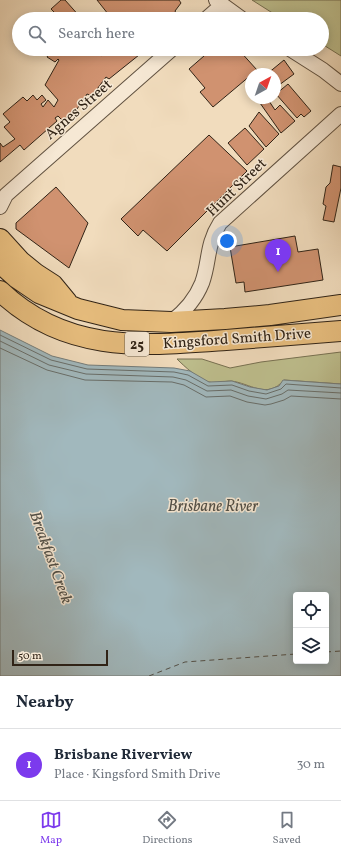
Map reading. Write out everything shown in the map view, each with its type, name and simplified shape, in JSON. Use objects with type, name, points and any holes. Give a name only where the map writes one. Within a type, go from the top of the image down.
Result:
[{"type":"highway","points":[[0,239],[20,261],[53,285],[69,305]]},
{"type":"highway","name":"Kingsford Smith Drive","points":[[0,263],[17,278],[39,293],[92,313],[122,320],[171,322],[270,315],[341,305]]},
{"type":"highway","name":"Kingsford Smith Drive","points":[[0,292],[27,312],[56,328],[90,339],[122,344],[209,341],[341,331]]},
{"type":"street","points":[[211,12],[219,2],[233,12]]},
{"type":"street","name":"Agnes Street","points":[[2,200],[164,56]]},
{"type":"street","points":[[301,56],[341,84]]},
{"type":"street","name":"Hunt Street","points":[[171,322],[189,305],[202,283],[210,244],[214,232],[220,223],[341,114]]},
{"type":"green space","points":[[252,0],[341,0],[341,56],[329,48],[329,12],[271,12]]},
{"type":"green space","points":[[341,352],[341,384],[284,380],[278,386],[265,390],[238,382],[231,381],[212,383],[205,381],[192,373],[177,359],[202,359],[230,368],[261,362]]},
{"type":"water","name":"Brisbane River","points":[[0,330],[52,356],[88,365],[174,368],[190,371],[209,382],[232,381],[250,387],[267,390],[279,386],[283,380],[341,384],[341,676],[0,676]]},
{"type":"building","points":[[61,0],[65,0],[76,12],[54,12],[51,9]]},
{"type":"building","points":[[97,0],[179,0],[181,3],[176,12],[106,12]]},
{"type":"building","points":[[138,56],[109,79],[106,77],[92,96],[87,94],[77,109],[63,121],[58,116],[55,118],[57,121],[24,150],[20,145],[0,162],[0,143],[3,147],[15,139],[4,127],[10,122],[3,114],[23,97],[27,101],[33,95],[37,100],[42,95],[46,100],[41,104],[43,107],[48,100],[54,107],[58,100],[45,85],[59,60],[58,59],[55,62],[47,57]]},
{"type":"building","points":[[204,56],[244,56],[255,68],[245,68],[245,80],[213,107],[200,92],[205,88],[189,69]]},
{"type":"building","points":[[284,60],[294,74],[281,84],[281,68],[274,68]]},
{"type":"building","points":[[288,84],[311,111],[304,117],[301,114],[297,118],[281,100],[281,90]]},
{"type":"building","points":[[261,104],[271,104],[275,110],[280,105],[295,121],[281,133]]},
{"type":"building","points":[[259,112],[279,134],[266,147],[249,126]]},
{"type":"building","points":[[245,128],[264,149],[247,165],[228,143]]},
{"type":"building","points":[[209,135],[247,171],[167,251],[143,230],[138,236],[121,219]]},
{"type":"building","points":[[333,165],[341,167],[341,188],[334,222],[323,220],[326,206],[323,204],[326,187],[330,183]]},
{"type":"building","points":[[56,187],[88,223],[69,268],[16,229],[16,223]]},
{"type":"building","points":[[295,236],[298,252],[318,249],[323,280],[245,292],[244,282],[236,283],[230,247]]},
{"type":"ferry route","points":[[329,652],[341,651]]},
{"type":"ferry route","points":[[149,676],[185,662],[293,654]]},
{"type":"place","name":"Brisbane Riverview","points":[[278,272]]},
{"type":"water label","name":"Breakfast Creek","points":[[52,557]]}]
